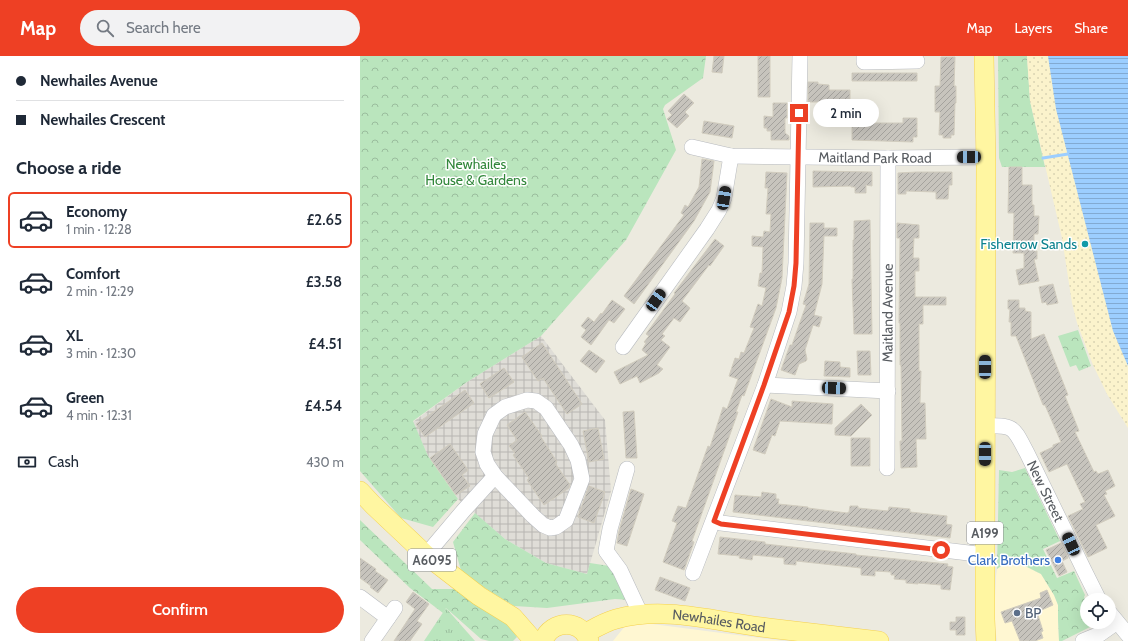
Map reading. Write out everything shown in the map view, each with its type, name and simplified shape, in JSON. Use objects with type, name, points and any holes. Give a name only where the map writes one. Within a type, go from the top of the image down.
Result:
[{"type":"main road","name":"A199","points":[[984,56],[986,156],[986,641]]},
{"type":"main road","name":"Newhailes Road","points":[[360,491],[426,555],[479,596],[513,617],[534,641]]},
{"type":"main road","name":"Newhailes Road","points":[[513,617],[556,626],[572,624],[580,628],[587,637],[615,619],[641,614],[659,613],[682,614],[760,627],[879,641]]},
{"type":"main road","points":[[543,641],[550,630],[556,626]]},
{"type":"street","points":[[693,573],[714,521],[789,312],[794,286],[796,263],[800,56]]},
{"type":"street","points":[[864,56],[864,62],[917,61]]},
{"type":"street","name":"Maitland Park Road","points":[[692,147],[731,156],[888,158],[986,156]]},
{"type":"street","points":[[622,347],[719,210],[724,198],[731,156]]},
{"type":"street","name":"Maitland Avenue","points":[[887,468],[888,158]]},
{"type":"street","points":[[764,385],[888,391]]},
{"type":"street","points":[[527,400],[536,402],[546,408],[571,444],[578,460],[582,478],[566,520],[550,528],[543,525],[533,516],[495,476],[487,464],[483,452],[485,434],[494,415],[505,407],[527,400]]},
{"type":"street","name":"New Street","points":[[985,426],[1006,426],[1015,431],[1018,435],[1095,593]]},
{"type":"street","points":[[627,469],[610,529],[606,551],[620,570],[641,614]]},
{"type":"street","points":[[426,555],[495,476]]},
{"type":"street","points":[[714,521],[721,524],[985,555]]},
{"type":"street","points":[[360,597],[391,613],[372,641]]},
{"type":"street","points":[[1116,621],[1128,635]]},
{"type":"street","points":[[1083,641],[1100,634],[1104,629]]},
{"type":"shaded area","points":[[541,336],[605,420],[611,491],[587,574],[546,563],[505,539],[458,499],[428,456],[413,422],[467,382]]},
{"type":"shaded area","points":[[1010,560],[1014,560],[1041,574],[1054,595],[1058,605],[1059,641],[997,641],[994,620],[997,569]]},
{"type":"shaded area","points":[[629,621],[784,641],[613,641]]},
{"type":"green space","name":"Newhailes House & Gardens","points":[[360,56],[706,56],[703,78],[665,105],[663,109],[676,150],[626,240],[541,336],[467,382],[413,421],[428,456],[458,499],[433,527],[401,518],[360,471]]},
{"type":"green space","points":[[998,56],[1027,56],[1030,101],[1045,167],[1002,167],[999,158]]},
{"type":"green space","points":[[1078,330],[1091,366],[1079,371],[1076,365],[1070,367],[1058,336]]},
{"type":"green space","points":[[1025,468],[1060,541],[1043,549],[1057,578],[1074,571],[1084,593],[1080,593],[1080,629],[1086,629],[1062,641],[1059,641],[1058,605],[1054,595],[1041,574],[1013,560],[1010,560],[997,569],[999,470],[1012,472]]},
{"type":"green space","points":[[475,513],[505,539],[546,563],[587,574],[590,563],[616,567],[631,600],[615,599],[547,608],[514,606],[462,574],[453,542]]},
{"type":"green space","points":[[360,520],[432,589],[462,589],[506,621],[517,637],[513,641],[489,641],[481,639],[446,608],[443,613],[410,588],[360,540]]},
{"type":"green space","points":[[446,608],[475,641],[424,641]]},
{"type":"sand","name":"Fisherrow Sands","points":[[1027,56],[1128,56],[1128,428],[1107,394],[1093,365],[1077,323],[1072,303],[1062,238],[1030,101]]},
{"type":"water","name":"Fisherrow Sands","points":[[1048,56],[1128,56],[1128,366],[1113,331],[1056,109]]},
{"type":"building","points":[[714,56],[724,56],[722,73],[712,72]]},
{"type":"building","points":[[758,56],[770,56],[770,97],[758,97]]},
{"type":"building","points":[[941,57],[955,57],[954,86],[956,86],[956,103],[954,135],[951,135],[951,138],[943,138],[943,135],[939,135],[940,112],[935,112],[935,86],[940,86]]},
{"type":"building","points":[[852,73],[917,73],[917,81],[852,81]]},
{"type":"building","points":[[808,82],[818,82],[818,84],[829,85],[829,90],[850,90],[850,102],[808,102]]},
{"type":"building","points":[[684,94],[694,103],[685,112],[689,116],[677,128],[667,119],[672,115],[668,111]]},
{"type":"building","points":[[773,103],[787,103],[785,133],[789,136],[789,140],[771,140],[771,131],[767,131],[767,128],[764,128],[764,116],[773,117]]},
{"type":"building","points":[[903,118],[917,118],[917,137],[913,137],[913,142],[852,140],[852,126],[858,126],[858,123],[903,123]]},
{"type":"building","points":[[704,121],[734,126],[732,138],[702,133]]},
{"type":"building","points":[[702,159],[714,161],[710,192],[694,221],[634,304],[624,296],[684,215],[681,213],[685,205],[688,207],[699,187]]},
{"type":"building","points":[[1009,167],[1022,167],[1022,185],[1032,185],[1032,205],[1034,205],[1034,216],[1039,216],[1038,234],[1034,234],[1034,251],[1037,251],[1037,259],[1034,259],[1039,281],[1019,285],[1016,270],[1024,268],[1024,253],[1013,253],[1014,213],[1008,213]]},
{"type":"building","points":[[813,171],[872,172],[872,186],[866,185],[866,193],[855,193],[855,187],[851,186],[813,187]]},
{"type":"building","points":[[766,172],[787,173],[782,278],[776,308],[744,396],[742,395],[736,412],[738,412],[692,541],[694,542],[684,570],[663,562],[677,523],[672,521],[678,506],[686,508],[708,446],[710,447],[723,407],[727,409],[738,379],[729,376],[735,358],[739,359],[741,352],[744,353],[754,328],[750,327],[758,304],[762,306],[766,288],[758,286],[760,273],[762,273],[763,247],[752,246],[752,236],[763,237],[764,231],[770,232],[771,214],[766,214],[768,188],[765,188]]},
{"type":"building","points":[[952,172],[952,185],[949,185],[948,199],[936,199],[936,192],[906,191],[906,194],[898,194],[898,173]]},
{"type":"building","points":[[870,220],[872,334],[854,334],[852,279],[854,221]]},
{"type":"building","points":[[810,223],[824,223],[824,228],[837,228],[837,236],[824,236],[822,284],[814,315],[822,317],[819,327],[813,325],[805,350],[807,359],[799,364],[795,375],[781,370],[790,345],[792,345],[806,305],[803,304],[809,284]]},
{"type":"building","points":[[897,223],[919,225],[919,238],[914,238],[913,258],[919,258],[919,271],[915,271],[915,297],[946,297],[946,305],[923,305],[923,324],[919,324],[919,371],[921,371],[920,403],[925,403],[926,439],[916,439],[917,467],[901,468],[901,365],[899,323],[900,238],[897,238]]},
{"type":"building","points":[[715,239],[724,246],[682,301],[690,308],[680,322],[674,318],[662,334],[665,336],[661,340],[670,347],[657,365],[663,369],[659,373],[640,383],[637,376],[620,384],[614,372],[648,355],[642,350],[646,343],[644,342],[649,336],[646,334],[675,294],[674,293]]},
{"type":"building","points":[[1053,284],[1058,303],[1047,305],[1046,302],[1042,303],[1039,287]]},
{"type":"building","points":[[612,300],[625,309],[614,323],[609,320],[591,345],[581,337],[586,330],[581,326],[588,317],[594,322]]},
{"type":"building","points":[[1008,300],[1019,300],[1019,308],[1025,308],[1025,311],[1031,312],[1031,339],[1044,334],[1068,395],[1065,396],[1079,431],[1075,432],[1094,472],[1096,471],[1098,474],[1108,470],[1115,486],[1105,491],[1107,494],[1104,495],[1115,516],[1096,525],[1107,548],[1088,557],[1068,516],[1083,509],[1080,504],[1085,502],[1067,464],[1049,472],[1040,453],[1061,442],[1045,405],[1043,405],[1016,336],[1011,336],[1011,322],[1009,322],[1010,309],[1008,309]]},
{"type":"building","points":[[542,343],[582,404],[567,414],[543,378],[538,381],[522,357]]},
{"type":"building","points":[[589,350],[605,361],[596,373],[580,361]]},
{"type":"building","points":[[857,351],[870,351],[871,375],[858,375]]},
{"type":"building","points":[[825,361],[840,362],[840,367],[850,368],[850,377],[824,376]]},
{"type":"building","points":[[504,368],[514,382],[489,398],[480,384]]},
{"type":"building","points":[[465,390],[474,403],[425,437],[416,424]]},
{"type":"building","points":[[771,399],[792,407],[792,401],[833,404],[832,424],[780,421],[775,436],[772,435],[765,454],[753,450]]},
{"type":"building","points":[[861,404],[872,415],[851,436],[835,435],[835,428]]},
{"type":"building","points":[[634,411],[637,458],[626,458],[623,412]]},
{"type":"building","points":[[525,412],[542,436],[541,437],[557,462],[555,463],[570,485],[569,488],[544,505],[527,480],[529,478],[513,455],[515,453],[509,446],[517,440],[507,425]]},
{"type":"building","points":[[598,428],[604,459],[589,462],[583,431]]},
{"type":"building","points":[[851,438],[870,438],[870,466],[851,466]]},
{"type":"building","points":[[450,444],[468,470],[462,475],[470,486],[456,495],[430,458]]},
{"type":"building","points":[[589,486],[605,492],[594,523],[578,517]]},
{"type":"building","points":[[631,489],[644,494],[627,546],[617,543]]},
{"type":"building","points":[[762,492],[776,494],[776,499],[779,499],[778,504],[808,508],[847,513],[849,512],[850,506],[888,511],[889,507],[910,509],[910,512],[947,516],[946,524],[952,525],[950,538],[733,512],[735,495],[761,497]]},
{"type":"building","points":[[720,537],[856,555],[948,564],[947,566],[953,567],[950,590],[941,589],[941,585],[906,583],[906,580],[894,579],[895,575],[891,575],[891,572],[875,571],[875,576],[861,575],[861,568],[796,561],[796,565],[784,564],[784,558],[753,555],[752,560],[739,558],[740,556],[718,554]]},
{"type":"building","name":"Clark Brothers","points":[[1061,543],[1068,558],[1062,561],[1067,572],[1059,576],[1046,550]]},
{"type":"building","points":[[360,558],[376,569],[375,571],[388,580],[378,593],[360,578]]},
{"type":"building","points":[[660,577],[690,588],[685,601],[655,590]]},
{"type":"building","points":[[1047,590],[1053,605],[1037,612],[1043,631],[1041,632],[1043,638],[1035,641],[1020,641],[1012,621],[1005,623],[1001,612],[1041,598],[1040,593]]},
{"type":"building","points":[[413,592],[429,604],[417,621],[422,624],[410,641],[394,641],[415,609],[406,602]]},
{"type":"building","points":[[956,617],[965,617],[965,635],[956,635],[956,630],[950,630],[950,622],[956,622]]},
{"type":"waterway","points":[[1043,158],[1068,154]]},
{"type":"place","name":"Fisherrow Sands","points":[[1085,244]]},
{"type":"place","name":"Clark Brothers","points":[[1058,560]]},
{"type":"place","name":"BP","points":[[1017,613]]},
{"type":"route","points":[[799,113],[796,263],[794,286],[789,312],[714,521],[721,524],[941,550]]}]
